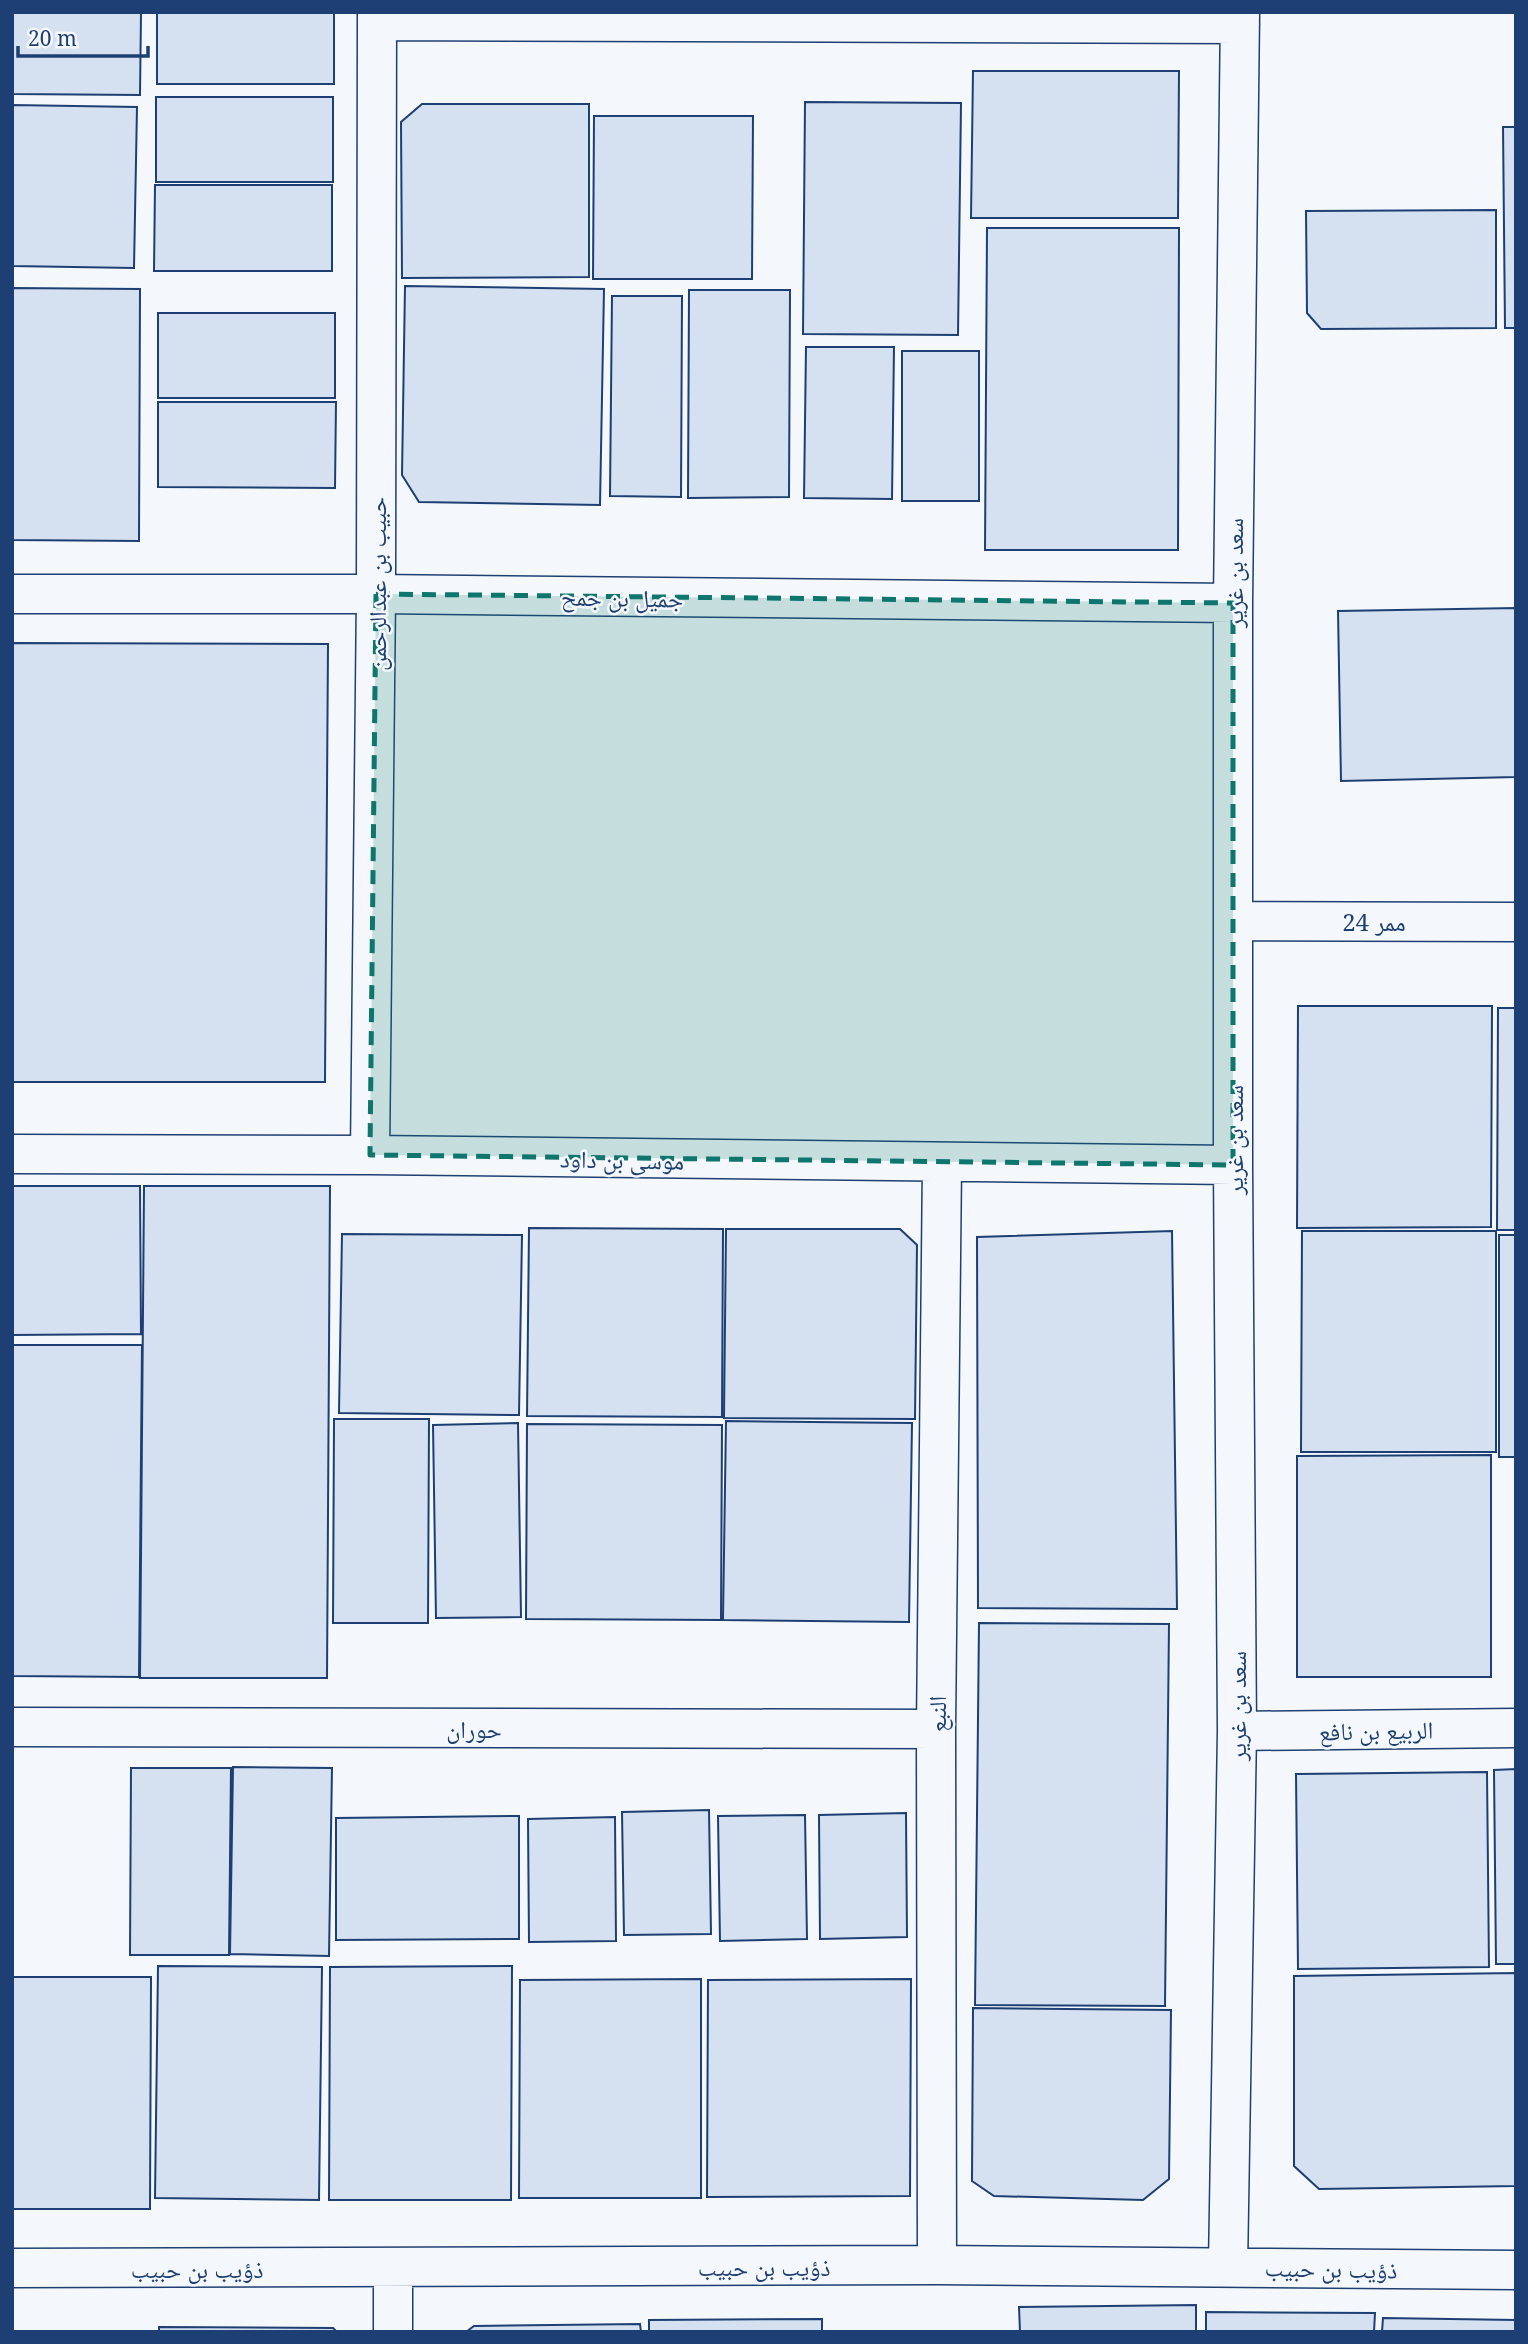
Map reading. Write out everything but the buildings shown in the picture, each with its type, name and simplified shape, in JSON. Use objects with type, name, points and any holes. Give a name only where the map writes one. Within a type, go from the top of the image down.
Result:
[{"type":"street","points":[[377,17],[1240,18]]},
{"type":"street","name":"حبيب بن عبدالرحمن","points":[[370,1155],[376,594],[377,17]]},
{"type":"street","name":"سعد بن غرير","points":[[1227,2267],[1237,1731],[1233,603],[1240,18]]},
{"type":"street","name":"جميل بن جمح","points":[[12,594],[376,594],[1233,603]]},
{"type":"street","name":"ممر 24","points":[[1233,921],[1516,922]]},
{"type":"street","name":"موسى بن داود","points":[[12,1154],[370,1155],[1233,1165]]},
{"type":"street","name":"النبع","points":[[937,2265],[936,1729],[942,1163]]},
{"type":"street","name":"حوران","points":[[12,1727],[936,1729]]},
{"type":"street","name":"الربيع بن نافع","points":[[1237,1731],[1516,1728]]},
{"type":"street","name":"ذؤيب بن حبيب","points":[[12,2268],[937,2265],[1516,2270]]},
{"type":"street","points":[[393,2268],[393,2332]]},
{"type":"highlighted area","points":[[376,594],[1233,603],[1233,1165],[370,1155]]}]
